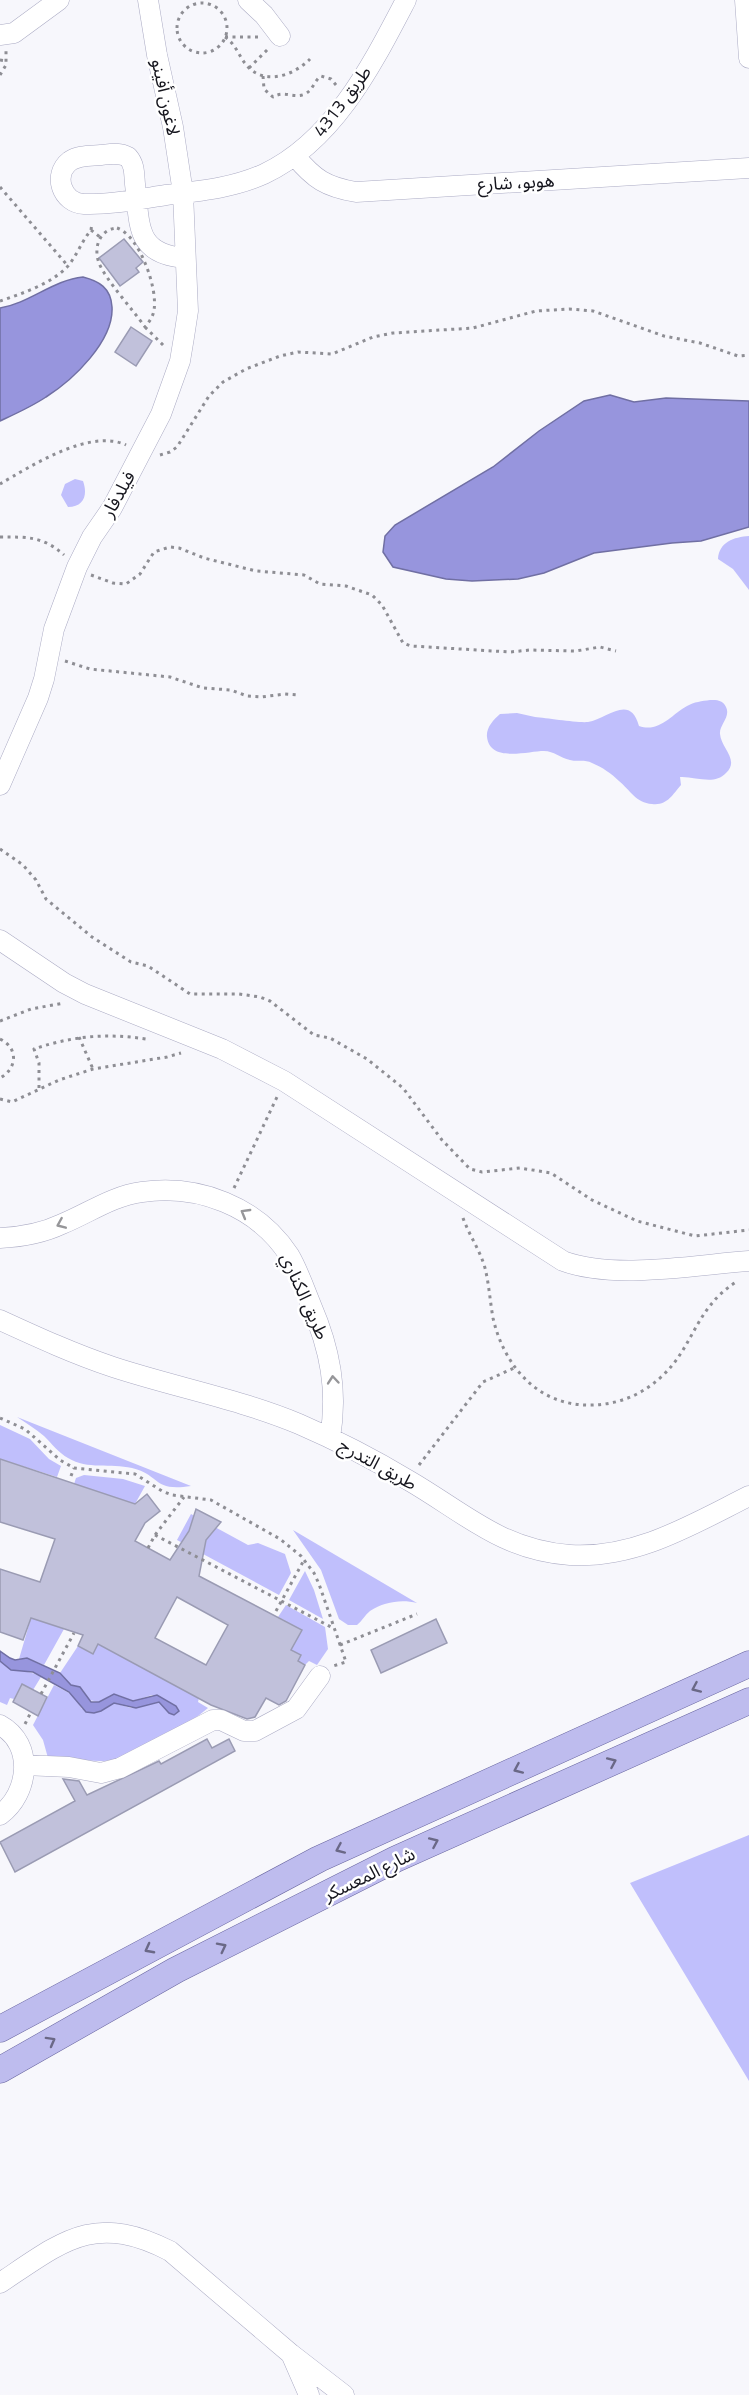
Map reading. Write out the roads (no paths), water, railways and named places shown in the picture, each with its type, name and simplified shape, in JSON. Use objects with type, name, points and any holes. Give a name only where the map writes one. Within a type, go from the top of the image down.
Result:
[{"type":"main road","name":"شارع المعسكر","points":[[0,2029],[319,1859],[749,1664]]},
{"type":"main road","name":"شارع المعسكر","points":[[0,2070],[176,1970],[396,1859],[749,1701]]},
{"type":"street","points":[[2,35],[14,33],[59,0]]},
{"type":"street","name":"لاغون أفينو","points":[[148,0],[157,56],[173,127],[183,193]]},
{"type":"street","points":[[248,0],[264,15],[280,36]]},
{"type":"street","name":"طريق 4313","points":[[137,199],[134,169],[128,157],[119,154],[77,158],[66,165],[62,171],[63,190],[78,203],[137,199],[220,189],[264,174],[295,156],[325,129],[366,73],[406,0]]},
{"type":"street","points":[[745,0],[749,58]]},
{"type":"street","name":"هوبو، شارع","points":[[295,156],[309,173],[323,183],[356,192],[749,168]]},
{"type":"street","name":"فيلدفار","points":[[0,785],[38,698],[54,629],[77,567],[161,414],[180,361],[188,311],[183,193]]},
{"type":"street","points":[[137,199],[141,230],[147,242],[162,255],[186,258]]},
{"type":"street","points":[[3,942],[64,983],[85,994],[222,1049],[284,1081],[551,1255],[587,1269],[611,1271],[749,1260]]},
{"type":"street","name":"طريق الكناري","points":[[0,1238],[43,1231],[61,1225],[106,1201],[158,1190],[194,1192],[227,1203],[257,1220],[280,1243],[296,1269],[323,1332],[333,1371],[334,1407],[330,1438]]},
{"type":"street","name":"طريق التدرج","points":[[0,1320],[112,1367],[265,1412],[330,1438],[408,1480],[495,1535],[531,1549],[573,1555],[615,1552],[654,1542],[749,1496]]},
{"type":"street","points":[[24,1765],[49,1765],[107,1772],[120,1768],[213,1720],[221,1720],[244,1731],[255,1731],[296,1709],[320,1676]]},
{"type":"street","points":[[0,1725],[15,1739],[23,1756],[24,1765],[23,1783],[19,1794],[12,1806],[0,1815]]},
{"type":"street","points":[[0,2283],[51,2249],[71,2240],[94,2233],[132,2234],[170,2251],[291,2354],[344,2395]]},
{"type":"street","points":[[291,2354],[309,2395]]}]
